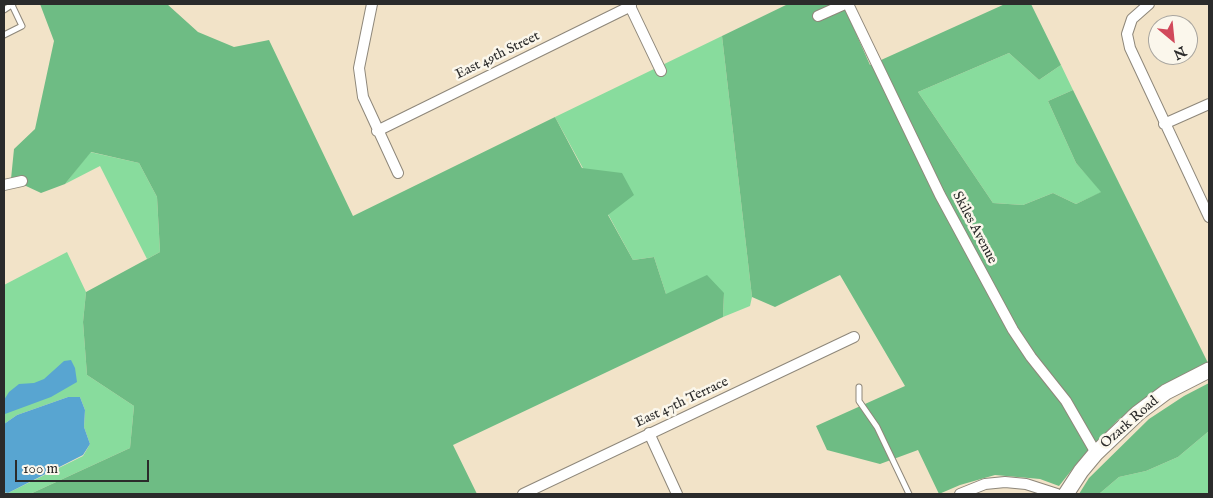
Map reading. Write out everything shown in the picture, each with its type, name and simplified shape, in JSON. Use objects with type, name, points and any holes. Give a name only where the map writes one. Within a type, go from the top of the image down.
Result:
[{"type":"street","points":[[372,4],[359,68],[362,97],[398,173]]},
{"type":"street","points":[[818,16],[846,4]]},
{"type":"street","name":"Skiles Avenue","points":[[846,4],[940,195],[1013,330],[1031,357],[1066,401],[1096,453]]},
{"type":"street","points":[[1149,4],[1134,17],[1128,34],[1130,48],[1209,217]]},
{"type":"street","points":[[630,5],[661,71]]},
{"type":"street","name":"East 49th Street","points":[[377,131],[630,5]]},
{"type":"street","points":[[1164,124],[1209,104]]},
{"type":"street","points":[[4,185],[22,181]]},
{"type":"street","name":"East 47th Terrace","points":[[523,494],[854,337]]},
{"type":"street","name":"Ozark Road","points":[[1066,494],[1096,453],[1138,413],[1166,392],[1209,370]]},
{"type":"street","points":[[649,433],[677,494]]},
{"type":"street","points":[[960,494],[986,484],[1005,482],[1026,484],[1057,494]]},
{"type":"lane","points":[[4,10],[13,4],[22,26],[4,35]]},
{"type":"lane","points":[[859,387],[860,402],[877,428],[909,494]]},
{"type":"green space","points":[[40,4],[167,4],[198,32],[234,47],[269,40],[353,216],[555,117],[582,168],[622,173],[634,195],[608,215],[633,260],[654,257],[666,294],[707,275],[724,293],[723,317],[453,445],[477,494],[30,494],[130,448],[134,406],[87,375],[83,322],[86,292],[160,252],[157,197],[139,163],[91,152],[65,184],[41,193],[11,179],[14,149],[35,129],[54,41]]},
{"type":"green space","points":[[788,4],[843,4],[870,65],[1005,4],[1031,4],[1061,65],[1039,80],[1009,53],[918,92],[993,203],[1023,205],[1053,193],[1076,204],[1101,192],[1076,163],[1048,101],[1073,90],[1209,365],[1156,390],[1118,420],[1078,462],[1059,486],[1040,479],[995,475],[960,485],[939,494],[918,450],[880,464],[827,450],[816,426],[905,386],[840,275],[775,307],[752,297],[722,36]]},
{"type":"green space","points":[[722,36],[752,297],[750,306],[723,317],[724,293],[666,294],[654,257],[633,260],[555,117]]},
{"type":"green space","points":[[1009,53],[1039,80],[1061,65],[1073,90],[1048,101],[1076,163],[1102,192],[1076,204],[1053,193],[1023,205],[993,203],[918,92]]},
{"type":"green space","points":[[90,152],[139,163],[157,197],[160,252],[147,259],[100,166],[65,184]]},
{"type":"green space","points":[[67,252],[86,292],[83,322],[87,375],[134,406],[130,448],[30,494],[4,494],[4,492],[8,493],[83,456],[90,444],[84,427],[85,410],[80,397],[68,397],[17,415],[4,424],[4,285]]},
{"type":"green space","points":[[1209,383],[1209,431],[1178,457],[1146,471],[1119,477],[1099,494],[1079,494],[1089,478],[1149,419],[1184,396]]},
{"type":"green space","points":[[1209,431],[1209,494],[1099,494],[1119,477],[1146,471],[1178,457]]},
{"type":"water","points":[[71,360],[75,368],[77,382],[51,397],[5,414],[4,400],[9,392],[19,384],[34,383],[44,379],[64,361]]},
{"type":"water","points":[[68,397],[80,397],[85,410],[84,427],[90,444],[83,455],[8,493],[4,492],[4,424],[17,415]]}]
